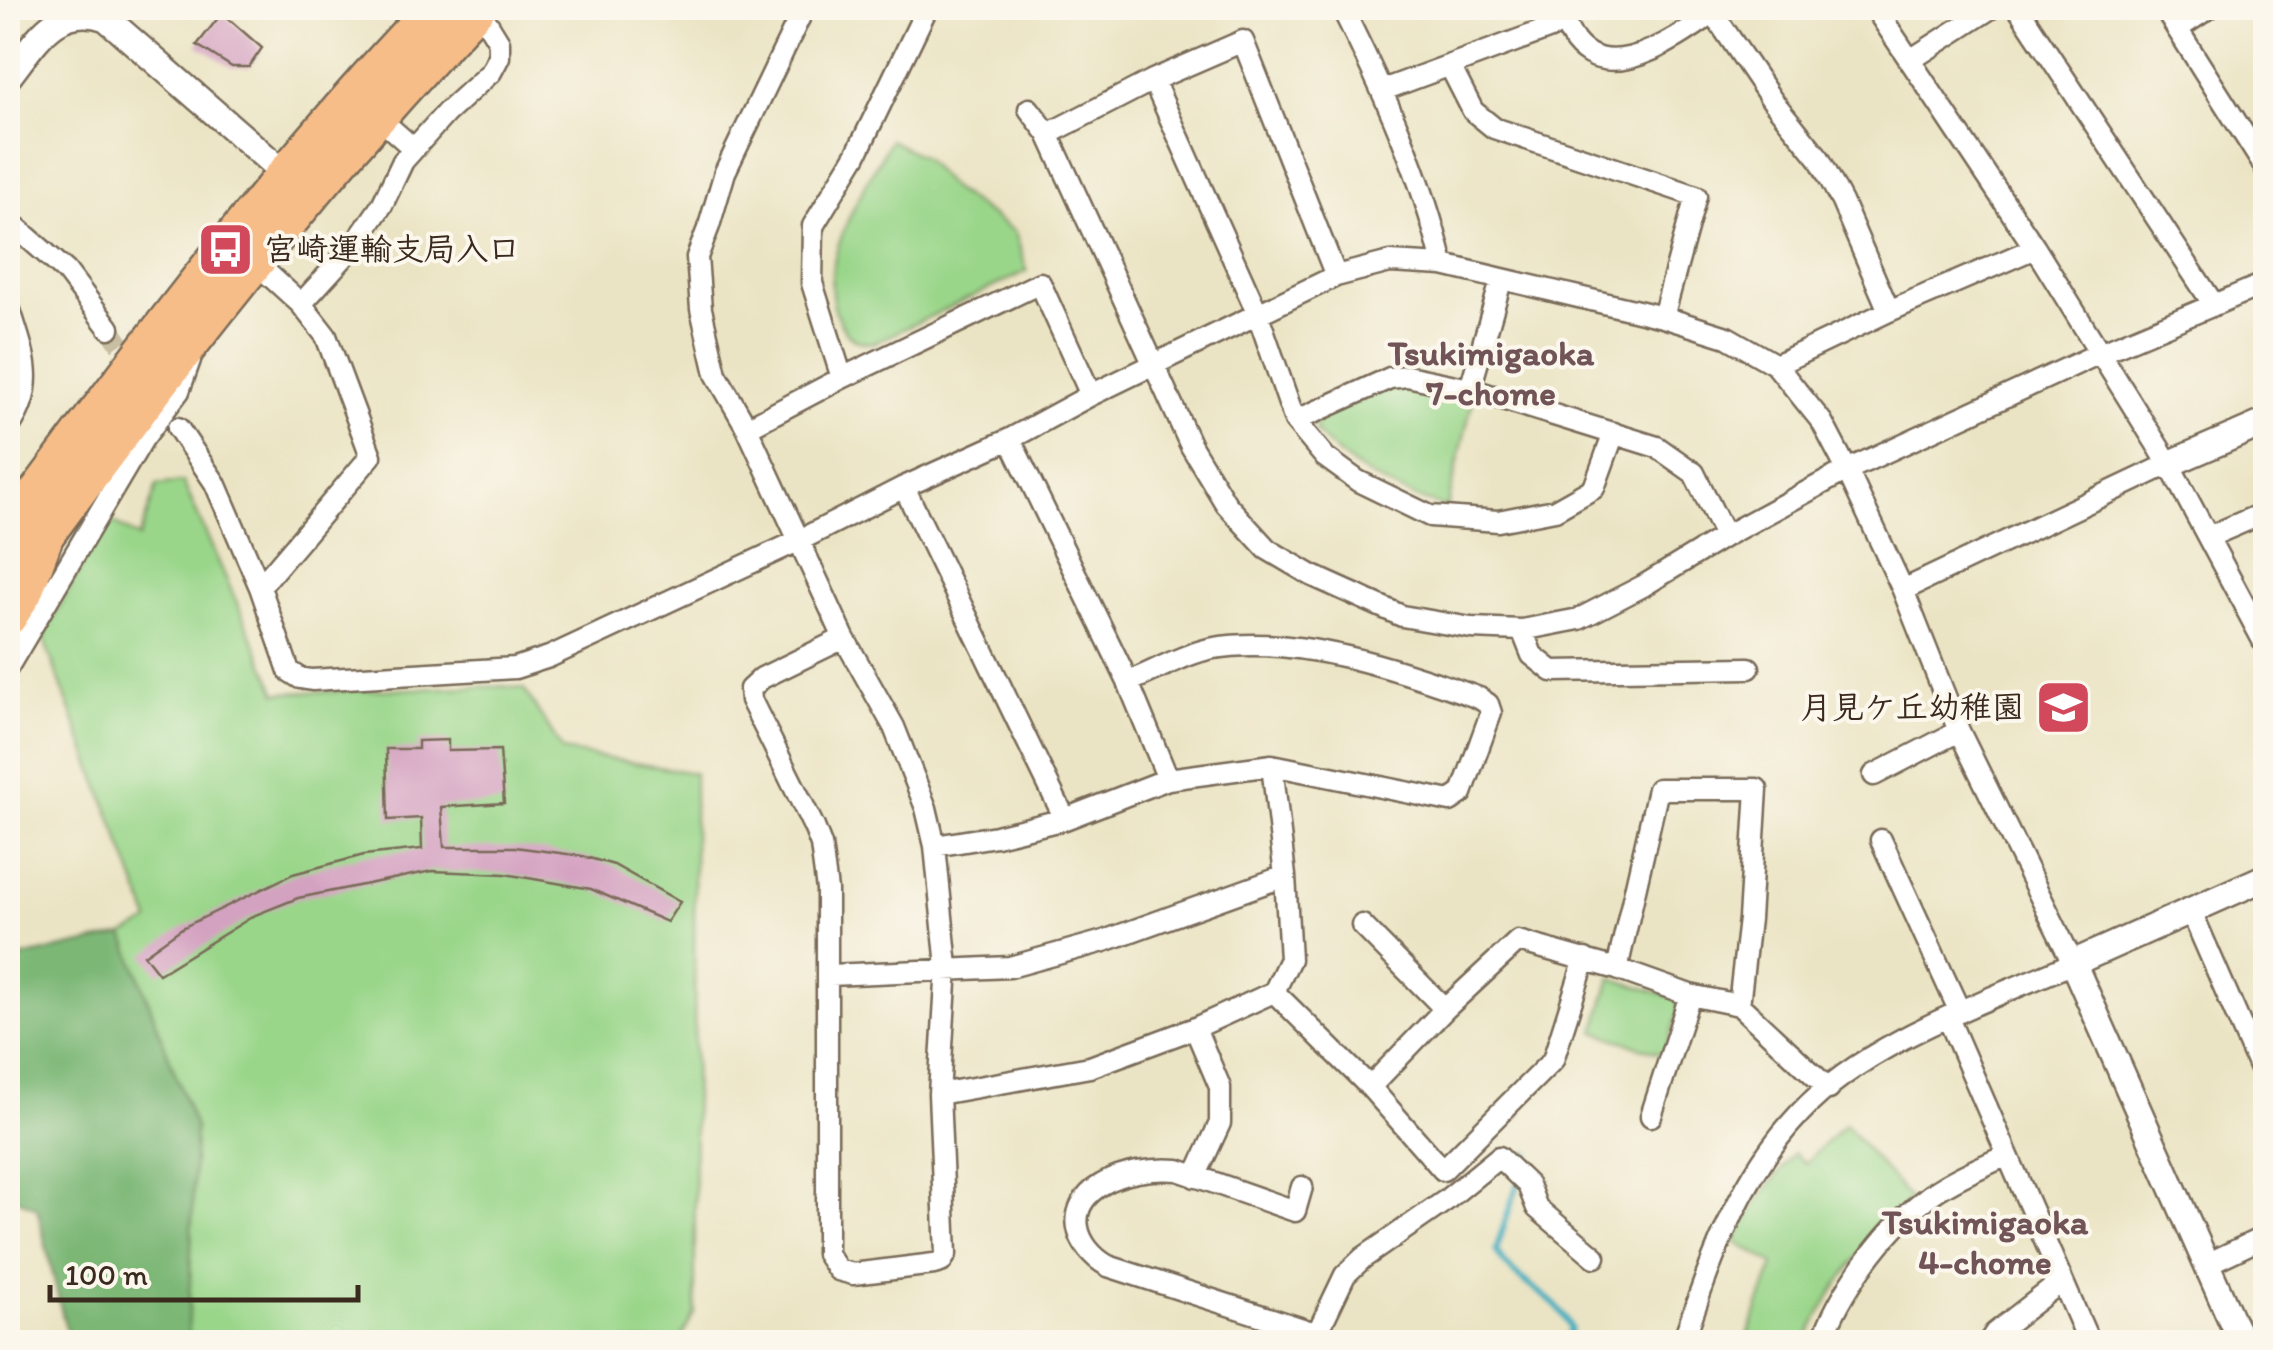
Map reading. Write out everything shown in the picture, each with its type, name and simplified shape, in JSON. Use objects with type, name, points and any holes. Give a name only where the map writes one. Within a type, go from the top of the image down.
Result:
[{"type":"highway","points":[[8,588],[25,535],[144,347],[285,174],[432,8]]},
{"type":"highway","points":[[8,616],[23,592],[25,535],[196,339],[379,118],[478,8]]},
{"type":"street","points":[[302,304],[353,247],[382,204],[403,160],[491,72],[499,57],[499,42],[478,8]]},
{"type":"street","points":[[804,8],[732,156],[696,257],[701,309],[716,374],[746,428],[844,638],[894,727],[918,783],[935,846],[947,967],[939,1094],[944,1259],[934,1264],[853,1274],[838,1270],[828,1254],[830,975],[828,890],[821,845],[750,689],[762,678],[844,638]]},
{"type":"street","points":[[842,378],[812,283],[813,226],[856,156],[926,8]]},
{"type":"street","points":[[1342,8],[1383,90],[1430,210],[1442,265]]},
{"type":"street","points":[[1875,8],[2034,248],[2169,464],[2266,646]]},
{"type":"street","points":[[1912,59],[1990,8]]},
{"type":"street","points":[[2018,8],[2214,305]]},
{"type":"street","points":[[2164,8],[2266,169]]},
{"type":"street","points":[[2178,29],[2208,8]]},
{"type":"street","points":[[8,77],[54,20],[71,9],[91,10],[106,18],[285,174]]},
{"type":"street","points":[[1383,90],[1450,66],[1562,16],[1583,49],[1607,62],[1636,58],[1717,10],[1772,100],[1819,158],[1889,311]]},
{"type":"street","points":[[1048,134],[1154,80],[1243,41],[1336,276]]},
{"type":"street","points":[[1450,66],[1472,112],[1494,128],[1696,196],[1663,318]]},
{"type":"street","points":[[1154,80],[1257,312],[1296,422],[1325,456],[1358,481],[1430,516],[1498,520],[1555,510],[1594,488],[1614,433]]},
{"type":"street","points":[[1029,109],[1048,134],[1191,446],[1226,504],[1266,549],[1311,575],[1402,616],[1470,628],[1522,630],[1579,619],[1847,470],[2266,283]]},
{"type":"street","points":[[379,118],[413,148]]},
{"type":"street","points":[[8,220],[66,270],[110,328]]},
{"type":"street","points":[[1776,366],[1889,311],[2034,248]]},
{"type":"street","points":[[256,262],[302,304],[326,336],[370,456],[260,587]]},
{"type":"street","points":[[178,428],[216,483],[260,587],[289,671],[300,678],[516,668],[549,658],[800,540],[1336,276],[1390,262],[1442,265],[1727,337],[1776,366],[1822,422],[1847,470],[1903,590],[1959,731],[2072,963],[2242,1342]]},
{"type":"street","points":[[1470,388],[1501,281]]},
{"type":"street","points":[[746,428],[1040,283],[1091,395]]},
{"type":"street","points":[[8,312],[25,377],[18,408],[8,424]]},
{"type":"street","points":[[8,667],[142,440],[179,392],[196,339]]},
{"type":"street","points":[[1296,422],[1390,378],[1407,376],[1470,388],[1657,446],[1694,473],[1725,536]]},
{"type":"street","points":[[1903,590],[2266,422]]},
{"type":"street","points":[[1010,439],[1128,682],[1168,779]]},
{"type":"street","points":[[904,487],[1065,819]]},
{"type":"street","points":[[2208,537],[2266,512]]},
{"type":"street","points":[[1522,630],[1532,656],[1552,671],[1749,668]]},
{"type":"street","points":[[935,846],[1065,819],[1168,779],[1272,765],[1450,801],[1462,792],[1489,724],[1488,704],[1478,698],[1404,670],[1324,653],[1261,646],[1211,648],[1128,682]]},
{"type":"street","points":[[1874,775],[1959,731]]},
{"type":"street","points":[[939,1094],[1090,1067],[1195,1028],[1274,992],[1290,959],[1272,765]]},
{"type":"street","points":[[1617,969],[1658,788],[1757,789],[1739,1005]]},
{"type":"street","points":[[1881,840],[2008,1155],[2089,1342]]},
{"type":"street","points":[[830,975],[1010,967],[1066,954],[1285,876]]},
{"type":"street","points":[[1683,1342],[1719,1238],[1758,1168],[1800,1112],[1872,1056],[1954,1015],[2266,877]]},
{"type":"street","points":[[2190,910],[2266,1083]]},
{"type":"street","points":[[1362,925],[1445,1009]]},
{"type":"street","points":[[1370,1086],[1518,941],[1690,995],[1739,1005],[1829,1089]]},
{"type":"street","points":[[1274,992],[1370,1086],[1443,1170],[1553,1060],[1585,959]]},
{"type":"street","points":[[1651,1116],[1690,995]]},
{"type":"street","points":[[1195,1028],[1220,1087],[1220,1123],[1195,1177]]},
{"type":"street","points":[[1822,1342],[1869,1256],[1925,1199],[2008,1155]]},
{"type":"street","points":[[1302,1186],[1294,1210],[1162,1168],[1113,1178],[1095,1188],[1080,1208],[1078,1221],[1085,1251],[1108,1266],[1314,1338],[1345,1276],[1363,1258],[1499,1158],[1528,1185],[1537,1208],[1595,1257]]},
{"type":"street","points":[[2207,1264],[2266,1236]]},
{"type":"street","points":[[1989,1342],[1995,1332],[2062,1281]]},
{"type":"green space","points":[[890,140],[924,158],[951,188],[1015,232],[1027,271],[867,343],[852,338],[842,326],[832,298],[832,275],[845,227]]},
{"type":"green space","points":[[1411,384],[1473,399],[1447,508],[1376,479],[1343,458],[1315,431],[1318,419],[1391,386]]},
{"type":"green space","points":[[183,482],[277,693],[504,686],[524,689],[563,751],[694,773],[695,1312],[679,1342],[188,1342],[195,1128],[124,935],[150,921],[43,637],[108,519],[139,538],[157,485]]},
{"type":"green space","points":[[124,935],[195,1128],[188,1342],[69,1342],[37,1208],[8,1194],[8,960]]},
{"type":"green space","points":[[1611,978],[1676,998],[1679,1009],[1664,1055],[1595,1032]]},
{"type":"green space","points":[[1845,1124],[1910,1200],[1851,1266],[1826,1302],[1806,1342],[1746,1342],[1774,1264],[1735,1242],[1756,1203],[1794,1153],[1805,1163]]},
{"type":"building","points":[[222,13],[262,48],[249,67],[232,67],[197,45]]},
{"type":"building","points":[[448,740],[448,751],[500,750],[504,803],[441,807],[444,847],[515,847],[582,856],[614,865],[680,902],[667,922],[591,889],[505,874],[432,871],[298,898],[255,915],[159,974],[144,955],[182,928],[293,874],[364,855],[422,849],[421,818],[388,820],[386,749],[418,749],[418,741]]},
{"type":"waterway","points":[[1522,1172],[1528,1154]]},
{"type":"waterway","points":[[1518,1183],[1496,1250],[1513,1272],[1557,1307],[1571,1330],[1563,1342]]},
{"type":"tunnel","points":[[109,328],[137,369]]},
{"type":"place","name":"宮崎運輸支局入口","points":[[225,249]]},
{"type":"place","name":"月見ケ丘幼稚園","points":[[2063,707]]},
{"type":"district","name":"Tsukimigaoka 7-chome","points":[[1491,373]]},
{"type":"district","name":"Tsukimigaoka 4-chome","points":[[1985,1242]]}]
